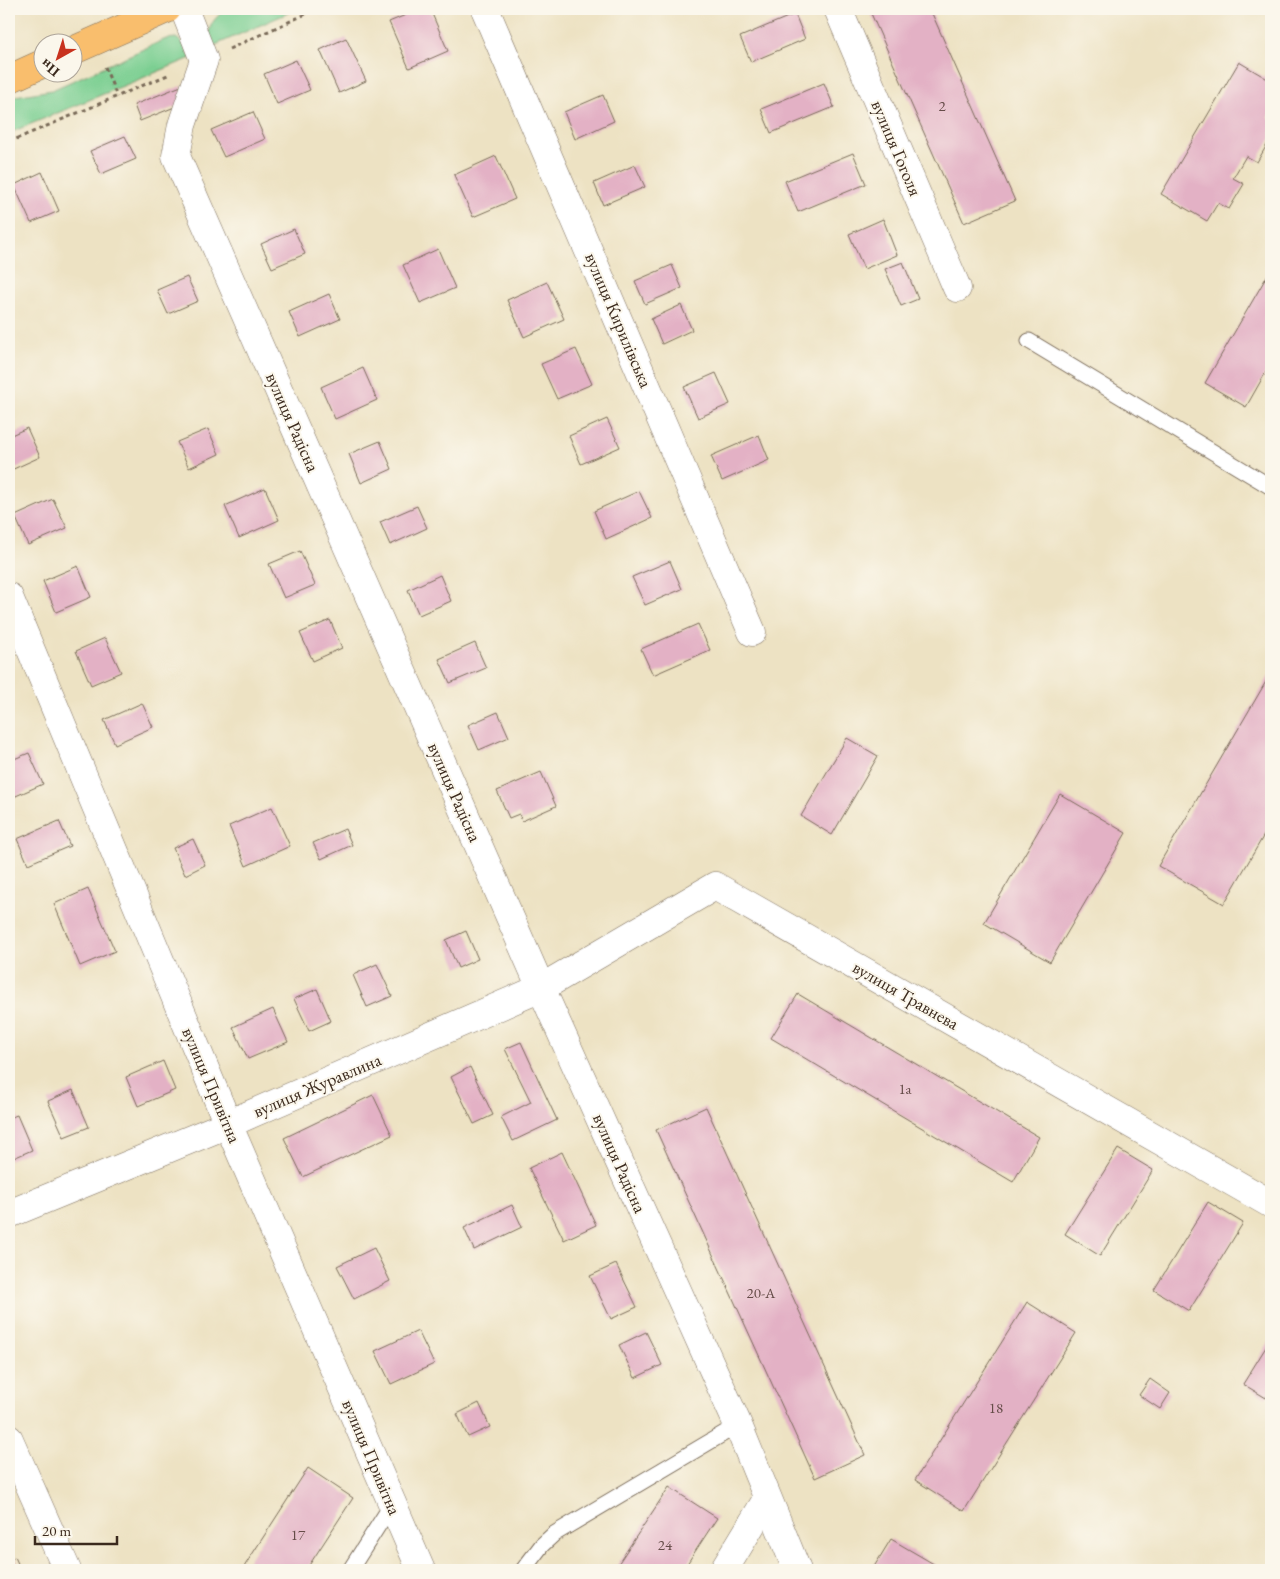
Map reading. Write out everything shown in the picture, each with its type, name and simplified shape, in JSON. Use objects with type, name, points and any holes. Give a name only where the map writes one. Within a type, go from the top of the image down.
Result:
[{"type":"main road","points":[[82,46],[167,9]]},
{"type":"main road","points":[[9,78],[32,68]]},
{"type":"street","points":[[184,9],[204,60]]},
{"type":"street","name":"вулиця Кирилівська","points":[[485,9],[752,632]]},
{"type":"street","name":"вулиця Гоголя","points":[[838,9],[957,288]]},
{"type":"street","name":"вулиця Радісна","points":[[204,60],[182,125],[176,156],[541,988],[738,1425],[797,1570]]},
{"type":"street","name":"вулиця Привітна","points":[[9,597],[228,1124],[421,1570]]},
{"type":"street","name":"вулиця Травнева","points":[[541,988],[716,886],[1271,1204]]},
{"type":"street","name":"вулиця Журавлина","points":[[9,1214],[228,1124],[541,988]]},
{"type":"street","points":[[9,1439],[67,1570]]},
{"type":"street","points":[[724,1570],[767,1499]]},
{"type":"lane","points":[[1029,341],[1271,487]]},
{"type":"lane","points":[[523,1570],[542,1544],[554,1534],[738,1425]]},
{"type":"lane","points":[[350,1570],[392,1504]]},
{"type":"path","points":[[9,142],[204,60],[317,9]]},
{"type":"path","points":[[104,61],[117,96]]},
{"type":"green space","points":[[227,9],[297,9],[211,47],[209,41],[210,29],[214,20]]},
{"type":"green space","points":[[176,38],[183,43],[191,58],[9,133],[9,97],[52,90],[70,82],[82,82],[82,77],[166,39]]},
{"type":"building","points":[[420,9],[430,9],[448,51],[409,68],[389,22]]},
{"type":"building","points":[[869,9],[930,9],[1015,201],[964,223]]},
{"type":"building","points":[[795,14],[805,39],[751,62],[740,37]]},
{"type":"building","points":[[346,38],[366,81],[339,93],[320,50]]},
{"type":"building","points":[[296,60],[310,90],[277,104],[264,74]]},
{"type":"building","points":[[1239,62],[1271,81],[1271,113],[1268,118],[1271,120],[1271,138],[1257,162],[1246,156],[1233,178],[1244,184],[1229,209],[1218,203],[1207,221],[1161,194]]},
{"type":"building","points":[[824,83],[834,107],[771,133],[761,109]]},
{"type":"building","points":[[181,86],[187,102],[140,121],[134,105]]},
{"type":"building","points":[[603,95],[614,121],[575,139],[564,112]]},
{"type":"building","points":[[253,112],[265,139],[224,157],[211,130]]},
{"type":"building","points":[[125,136],[136,159],[101,174],[90,151]]},
{"type":"building","points":[[853,153],[866,184],[798,212],[785,181]]},
{"type":"building","points":[[496,156],[515,199],[473,217],[454,175]]},
{"type":"building","points":[[635,165],[645,187],[603,205],[594,183]]},
{"type":"building","points":[[42,172],[59,211],[31,223],[14,185]]},
{"type":"building","points":[[883,219],[897,255],[864,269],[849,234]]},
{"type":"building","points":[[294,229],[305,254],[272,268],[261,244]]},
{"type":"building","points":[[438,249],[455,288],[420,303],[403,265]]},
{"type":"building","points":[[903,262],[918,299],[901,306],[885,269]]},
{"type":"building","points":[[672,265],[682,288],[645,304],[635,281]]},
{"type":"building","points":[[1271,269],[1271,363],[1246,407],[1205,383]]},
{"type":"building","points":[[187,277],[198,301],[168,314],[157,290]]},
{"type":"building","points":[[547,282],[564,319],[524,337],[507,300]]},
{"type":"building","points":[[329,294],[340,319],[300,337],[289,312]]},
{"type":"building","points":[[681,305],[692,330],[662,344],[651,319]]},
{"type":"building","points":[[576,349],[592,384],[557,399],[541,364]]},
{"type":"building","points":[[363,368],[377,400],[335,419],[321,387]]},
{"type":"building","points":[[716,373],[730,404],[698,418],[684,387]]},
{"type":"building","points":[[607,419],[620,447],[581,464],[569,436]]},
{"type":"building","points":[[27,428],[40,457],[9,471],[9,436]]},
{"type":"building","points":[[208,429],[219,454],[189,468],[177,442]]},
{"type":"building","points":[[759,435],[769,460],[722,481],[711,456]]},
{"type":"building","points":[[380,441],[392,469],[361,483],[349,454]]},
{"type":"building","points":[[265,488],[279,520],[239,538],[225,506]]},
{"type":"building","points":[[639,491],[652,518],[606,539],[594,511]]},
{"type":"building","points":[[53,499],[67,528],[28,545],[15,516]]},
{"type":"building","points":[[417,506],[427,528],[390,545],[380,522]]},
{"type":"building","points":[[300,551],[315,585],[284,598],[269,564]]},
{"type":"building","points":[[670,561],[682,589],[645,605],[632,577]]},
{"type":"building","points":[[78,566],[91,597],[56,612],[43,581]]},
{"type":"building","points":[[440,575],[451,601],[419,615],[408,590]]},
{"type":"building","points":[[330,620],[342,648],[313,661],[300,633]]},
{"type":"building","points":[[698,624],[710,650],[653,675],[641,649]]},
{"type":"building","points":[[105,638],[121,672],[91,685],[76,651]]},
{"type":"building","points":[[475,643],[486,668],[450,683],[439,659]]},
{"type":"building","points":[[1271,673],[1271,823],[1224,904],[1158,866]]},
{"type":"building","points":[[142,703],[153,727],[115,744],[104,720]]},
{"type":"building","points":[[498,712],[509,737],[479,750],[468,725]]},
{"type":"building","points":[[847,738],[878,756],[832,835],[801,816]]},
{"type":"building","points":[[29,753],[43,784],[9,799],[9,761]]},
{"type":"building","points":[[541,772],[556,806],[522,821],[519,814],[509,818],[497,791]]},
{"type":"building","points":[[1060,794],[1126,833],[1050,962],[984,923]]},
{"type":"building","points":[[272,807],[290,846],[246,866],[229,826]]},
{"type":"building","points":[[59,821],[70,846],[28,864],[17,839]]},
{"type":"building","points":[[345,829],[352,845],[321,859],[313,843]]},
{"type":"building","points":[[193,839],[205,865],[185,875],[173,848]]},
{"type":"building","points":[[88,889],[115,951],[80,966],[54,904]]},
{"type":"building","points":[[466,931],[478,959],[458,968],[446,940]]},
{"type":"building","points":[[377,964],[392,996],[367,1007],[353,975]]},
{"type":"building","points":[[317,989],[331,1021],[309,1031],[294,999]]},
{"type":"building","points":[[798,994],[1039,1137],[1013,1182],[771,1038]]},
{"type":"building","points":[[273,1009],[288,1042],[248,1059],[233,1027]]},
{"type":"building","points":[[521,1042],[557,1120],[513,1141],[501,1117],[531,1102],[505,1049]]},
{"type":"building","points":[[163,1061],[175,1090],[138,1106],[126,1077]]},
{"type":"building","points":[[470,1067],[493,1115],[474,1124],[451,1077]]},
{"type":"building","points":[[73,1090],[89,1127],[64,1137],[48,1101]]},
{"type":"building","points":[[373,1095],[392,1135],[303,1177],[284,1138]]},
{"type":"building","points":[[706,1107],[865,1455],[815,1478],[656,1130]]},
{"type":"building","points":[[17,1115],[32,1150],[9,1160],[9,1118]]},
{"type":"building","points":[[1118,1149],[1153,1170],[1100,1256],[1065,1234]]},
{"type":"building","points":[[562,1152],[596,1225],[564,1240],[529,1168]]},
{"type":"building","points":[[1208,1202],[1243,1223],[1189,1311],[1154,1290]]},
{"type":"building","points":[[512,1205],[522,1227],[474,1250],[464,1228]]},
{"type":"building","points":[[374,1248],[390,1281],[354,1299],[337,1266]]},
{"type":"building","points":[[616,1264],[637,1307],[611,1319],[590,1276]]},
{"type":"building","points":[[1027,1302],[1076,1333],[964,1511],[915,1480]]},
{"type":"building","points":[[418,1331],[434,1364],[391,1384],[375,1351]]},
{"type":"building","points":[[646,1332],[662,1365],[635,1378],[619,1345]]},
{"type":"building","points":[[1271,1339],[1271,1389],[1266,1398],[1243,1384]]},
{"type":"building","points":[[1150,1379],[1170,1393],[1160,1409],[1139,1395]]},
{"type":"building","points":[[479,1403],[490,1427],[468,1437],[457,1414]]},
{"type":"building","points":[[308,1468],[353,1498],[306,1570],[242,1570]]},
{"type":"building","points":[[669,1487],[717,1518],[683,1570],[614,1570]]},
{"type":"building","points":[[891,1539],[944,1570],[872,1570]]},
{"type":"building","points":[[15,1557],[21,1570],[9,1570],[9,1560]]}]
